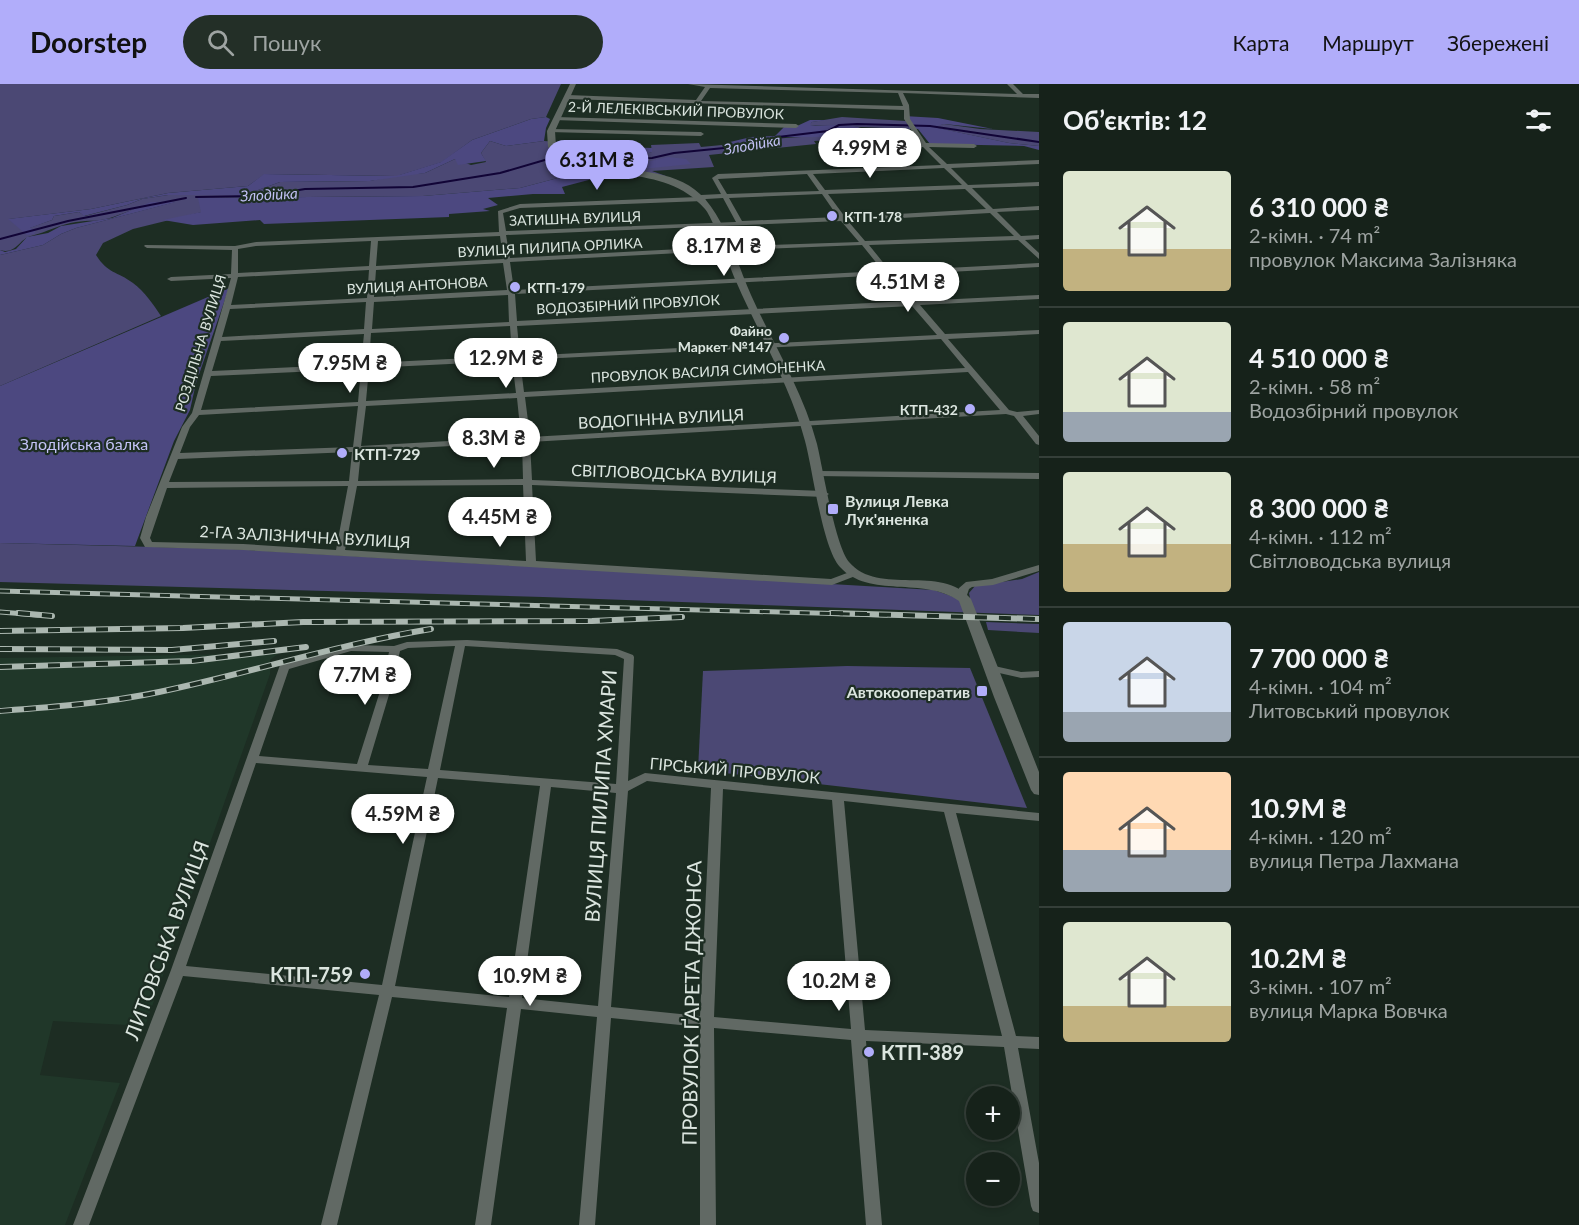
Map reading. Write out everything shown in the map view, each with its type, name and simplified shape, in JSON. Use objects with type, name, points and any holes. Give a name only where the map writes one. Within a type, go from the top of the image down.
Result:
[{"type":"street","points":[[573,84],[551,131],[552,147],[570,159],[684,185],[702,198],[716,224],[805,425],[837,551],[851,570],[880,582],[939,586],[962,596],[969,606],[990,668],[1039,790]]},
{"type":"street","points":[[691,84],[1039,96]]},
{"type":"street","points":[[865,84],[868,91]]},
{"type":"street","points":[[1010,84],[1021,95]]},
{"type":"street","points":[[697,102],[709,86]]},
{"type":"street","points":[[900,92],[911,125],[924,145],[1039,257]]},
{"type":"street","points":[[568,97],[906,108]]},
{"type":"street","name":"2-Й ЛЕЛЕКІВСЬКИЙ ПРОВУЛОК","points":[[556,119],[796,126]]},
{"type":"street","points":[[551,131],[701,134]]},
{"type":"street","points":[[839,148],[974,146]]},
{"type":"street","points":[[740,223],[716,178],[718,176],[1039,162]]},
{"type":"street","points":[[809,172],[843,219],[867,244],[1006,412]]},
{"type":"street","points":[[531,563],[526,440],[500,212],[520,206],[1039,184]]},
{"type":"street","name":"ЗАТИШНА ВУЛИЦЯ","points":[[147,246],[235,248],[256,244],[375,238],[843,219],[1039,208]]},
{"type":"street","name":"ВУЛИЦЯ ПИЛИПА ОРЛИКА","points":[[171,279],[727,250],[1039,237]]},
{"type":"street","points":[[340,553],[353,482],[362,405],[375,238]]},
{"type":"street","name":"РОЗДІЛЬНА ВУЛИЦЯ","points":[[147,545],[145,538],[163,485],[186,427],[196,413],[218,339],[235,275],[235,248]]},
{"type":"street","name":"ВУЛИЦЯ АНТОНОВА","points":[[227,308],[1039,265]]},
{"type":"street","name":"ВОДОЗБІРНИЙ ПРОВУЛОК","points":[[218,339],[1039,297]]},
{"type":"street","points":[[206,374],[1039,332]]},
{"type":"street","name":"ПРОВУЛОК ВАСИЛЯ СИМОНЕНКА","points":[[196,413],[970,370]]},
{"type":"street","name":"ВОДОГІННА ВУЛИЦЯ","points":[[176,456],[357,449],[1039,412]]},
{"type":"street","points":[[1017,414],[1039,442]]},
{"type":"street","points":[[819,474],[1039,476]]},
{"type":"street","name":"СВІТЛОВОДСЬКА ВУЛИЦЯ","points":[[163,485],[527,482],[824,494]]},
{"type":"street","name":"2-ГА ЗАЛІЗНИЧНА ВУЛИЦЯ","points":[[147,545],[531,563],[832,582],[851,570]]},
{"type":"street","points":[[962,596],[964,588],[969,584],[993,582],[1039,568]]},
{"type":"street","points":[[329,1225],[387,991],[461,643],[407,645],[395,649],[386,688],[361,769]]},
{"type":"street","name":"ВУЛИЦЯ ПИЛИПА ХМАРИ","points":[[461,643],[616,652],[629,657],[622,789],[587,1225]]},
{"type":"street","name":"ЛИТОВСЬКА ВУЛИЦЯ","points":[[81,1225],[178,970],[284,667],[351,648],[395,649]]},
{"type":"street","points":[[990,668],[1021,675],[1039,674]]},
{"type":"street","name":"ГІРСЬКИЙ ПРОВУЛОК","points":[[251,759],[622,789],[645,777],[1039,817]]},
{"type":"street","name":"ПРОВУЛОК ҐАРЕТА ДЖОНСА","points":[[708,1225],[707,1022],[717,783]]},
{"type":"street","points":[[483,1225],[546,784]]},
{"type":"street","points":[[837,796],[874,1225]]},
{"type":"street","points":[[950,807],[1010,1041],[1039,1206]]},
{"type":"street","points":[[178,970],[605,1013],[857,1035],[1039,1043]]},
{"type":"shaded area","points":[[0,84],[561,84],[546,117],[531,119],[472,140],[442,162],[400,175],[425,173],[455,159],[471,165],[486,162],[481,153],[490,141],[506,146],[544,141],[587,144],[589,147],[638,154],[652,152],[651,145],[699,143],[701,147],[779,138],[811,137],[827,137],[829,140],[814,141],[816,144],[709,155],[714,167],[652,171],[666,176],[600,177],[600,172],[588,170],[520,188],[423,196],[199,198],[202,212],[133,229],[103,243],[96,255],[109,269],[127,279],[149,298],[161,316],[0,386],[0,255],[43,245],[76,228],[175,202],[149,205],[103,220],[65,224],[27,238],[14,249],[0,250]],"holes":[[[265,174],[394,176],[370,181],[280,182],[244,195],[168,195],[142,199],[85,216],[79,212],[54,216],[52,220],[29,228],[26,233],[9,219],[91,209],[168,193],[248,186]]]},
{"type":"shaded area","points":[[842,117],[906,121],[909,129],[809,125],[812,122]]},
{"type":"shaded area","points":[[937,125],[980,129],[1039,132],[1039,146],[1009,143],[937,128]]},
{"type":"shaded area","points":[[0,543],[232,549],[934,590],[954,597],[970,598],[969,593],[975,586],[1022,579],[1039,572],[1039,615],[543,597],[0,582]]},
{"type":"shaded area","points":[[986,622],[1039,624],[1039,633],[988,630]]},
{"type":"shaded area","points":[[277,649],[278,654],[270,660],[270,674],[145,1026],[53,1021],[40,1075],[120,1083],[65,1225],[0,1225],[0,658],[244,654]]},
{"type":"shaded area","points":[[847,666],[970,668],[1027,808],[698,770],[703,671]]},
{"type":"green space","points":[[904,116],[938,118],[993,129],[944,124],[937,126],[1009,143],[1039,146],[1039,150],[1024,146],[930,144],[918,129],[909,129]]},
{"type":"green space","points":[[546,117],[550,119],[544,141],[506,146],[490,141],[481,153],[486,161],[458,165],[455,159],[425,173],[370,181],[280,182],[244,195],[168,195],[142,199],[84,216],[79,212],[54,216],[52,220],[30,228],[36,230],[34,234],[27,235],[8,219],[91,209],[168,193],[248,186],[264,174],[396,176],[441,162],[472,140],[531,119]]},
{"type":"green space","points":[[810,120],[827,120],[812,122],[810,125],[844,125],[864,129],[862,132],[853,133],[853,137],[829,140],[826,137],[780,137],[730,149],[733,144],[730,142],[751,137],[775,136],[784,127],[797,126]]},
{"type":"green space","points":[[589,147],[652,148],[652,152],[646,154],[612,151],[610,155],[596,154]]},
{"type":"green space","points":[[668,157],[686,159],[691,164],[642,169],[621,165],[635,166],[630,161],[651,161]]},
{"type":"green space","points":[[588,170],[600,172],[600,177],[562,187],[565,194],[488,198],[498,205],[483,209],[490,211],[449,214],[449,217],[264,224],[260,220],[193,225],[163,220],[201,212],[198,198],[423,196],[520,188]]},
{"type":"green space","points":[[151,202],[176,202],[76,228],[43,245],[0,255],[0,250],[5,252],[16,249],[27,237],[48,233],[61,226],[112,218]]},
{"type":"green space","name":"Злодійська балка","points":[[229,288],[196,383],[190,410],[174,441],[135,546],[0,543],[0,386]]},
{"type":"waterway","name":"Злодійка","points":[[571,154],[593,159],[652,158],[674,153],[734,147],[778,137],[828,131],[839,125],[857,124],[930,126],[1039,142]]},
{"type":"waterway","name":"Злодійка","points":[[196,197],[263,196],[305,189],[413,187],[500,173],[555,157]]},
{"type":"waterway","name":"Злодійка","points":[[0,239],[68,221],[186,198]]},
{"type":"railway","points":[[0,591],[887,615]]},
{"type":"railway","points":[[0,612],[38,615]]},
{"type":"railway","points":[[18,613],[52,616]]},
{"type":"railway","points":[[831,613],[1039,619]]},
{"type":"railway","points":[[0,631],[183,628],[303,622],[592,621],[682,617]]},
{"type":"railway","points":[[0,711],[139,696],[362,642],[431,629]]},
{"type":"railway","points":[[0,649],[172,650],[274,641]]},
{"type":"railway","points":[[0,667],[192,661],[306,647]]},
{"type":"place","name":"КТП-178","points":[[832,216]]},
{"type":"place","name":"КТП-179","points":[[515,287]]},
{"type":"place","name":"Файно Маркет №147","points":[[784,338]]},
{"type":"place","name":"КТП-432","points":[[970,409]]},
{"type":"place","name":"КТП-729","points":[[342,453]]},
{"type":"place","name":"Вулиця Левка Лук'яненка","points":[[833,509]]},
{"type":"place","name":"Автокооператив","points":[[982,691]]},
{"type":"place","name":"КТП-759","points":[[365,974]]},
{"type":"place","name":"КТП-389","points":[[869,1052]]}]
